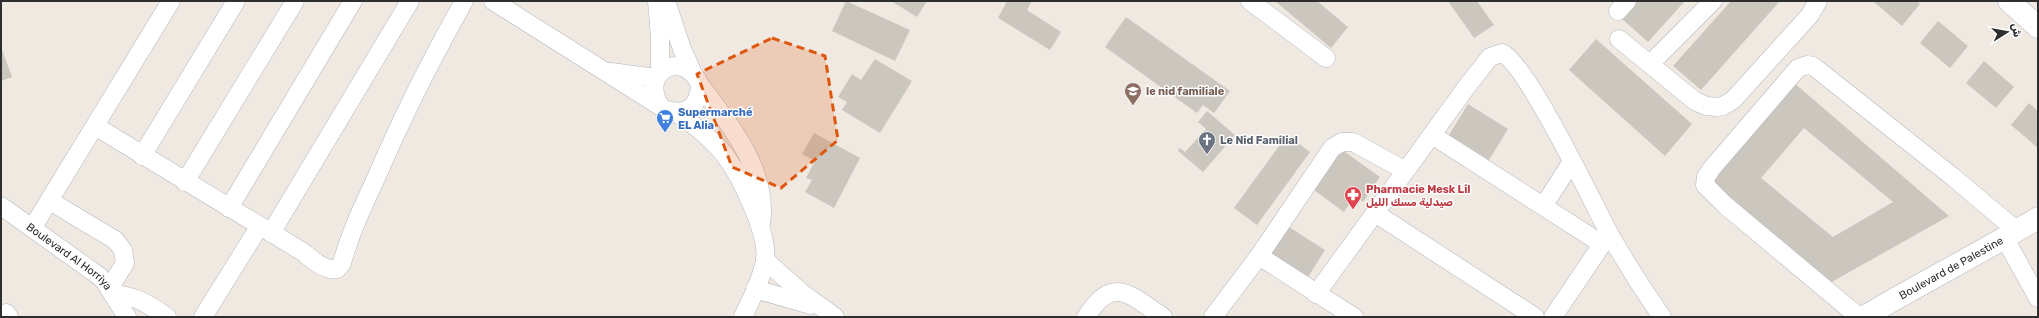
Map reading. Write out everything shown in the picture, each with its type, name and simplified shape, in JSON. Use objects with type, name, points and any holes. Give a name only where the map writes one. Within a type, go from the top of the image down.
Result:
[{"type":"street","points":[[32,227],[50,201],[171,1]]},
{"type":"street","points":[[142,156],[236,1]]},
{"type":"street","points":[[185,182],[294,1]]},
{"type":"street","points":[[229,208],[353,1]]},
{"type":"street","points":[[203,317],[265,230],[410,1]]},
{"type":"street","points":[[95,126],[321,265],[334,269],[340,267],[403,116],[433,56],[464,1]]},
{"type":"street","points":[[493,1],[605,71],[659,104],[666,110],[675,112],[684,111],[697,101],[696,78],[682,66],[672,66],[658,76],[605,71]]},
{"type":"street","points":[[656,1],[660,37],[658,76],[654,86],[655,96],[659,104]]},
{"type":"street","points":[[666,1],[682,49],[696,78],[745,149],[754,170],[761,190],[764,209],[761,227]]},
{"type":"street","points":[[1250,1],[1326,58]]},
{"type":"street","points":[[1650,64],[1713,1]]},
{"type":"street","points":[[1619,39],[1695,101],[1711,107],[1723,106],[1733,100],[1741,92],[1810,15],[1818,1]]},
{"type":"street","points":[[2009,1],[2038,26]]},
{"type":"street","points":[[1316,294],[1376,213],[1404,170],[1490,57],[1502,54],[1508,56],[1524,76],[1571,163],[1606,239],[1662,317]]},
{"type":"street","points":[[1859,317],[1725,205],[1705,185],[1706,178],[1712,168],[1798,68],[1807,65],[1817,68],[1953,176],[2011,235],[2038,298]]},
{"type":"street","points":[[675,112],[699,128],[724,154],[734,170],[761,227],[765,243],[765,260],[743,317]]},
{"type":"street","points":[[1432,135],[1544,205],[1606,239]]},
{"type":"street","points":[[1213,317],[1259,256],[1332,148],[1342,142],[1353,142],[1404,170]]},
{"type":"street","points":[[1544,205],[1571,163]]},
{"type":"street","points":[[50,201],[115,240],[123,250],[125,263],[111,292],[140,299],[167,317]]},
{"type":"street","name":"Boulevard Al Horriya","points":[[1,206],[99,276],[127,317]]},
{"type":"street","points":[[1376,213],[1536,317]]},
{"type":"street","name":"Boulevard de Palestine","points":[[1864,317],[1913,288],[2011,235],[2038,218]]},
{"type":"street","points":[[1553,317],[1606,239]]},
{"type":"street","points":[[1259,256],[1354,317]]},
{"type":"street","points":[[765,260],[830,314]]},
{"type":"street","points":[[755,289],[830,314]]},
{"type":"street","points":[[1086,317],[1103,296],[1110,292],[1117,292],[1131,296],[1163,317]]},
{"type":"highlighted area","points":[[772,38],[825,56],[838,140],[781,188],[732,167],[697,74]]},
{"type":"building","points":[[846,1],[910,30],[895,61],[832,31]]},
{"type":"building","points":[[891,1],[927,1],[917,17]]},
{"type":"building","points":[[1007,1],[1032,1],[1027,10],[1061,32],[1050,50],[998,18]]},
{"type":"building","points":[[1275,1],[1317,1],[1348,27],[1331,48]]},
{"type":"building","points":[[1448,1],[1477,1],[1494,25],[1474,38]]},
{"type":"building","points":[[1636,1],[1685,1],[1648,42],[1621,18]]},
{"type":"building","points":[[1731,1],[1780,1],[1701,90],[1673,66]]},
{"type":"building","points":[[1873,1],[1917,1],[1920,4],[1902,26]]},
{"type":"building","points":[[1126,17],[1230,91],[1214,113],[1203,105],[1197,113],[1105,47]]},
{"type":"building","points":[[1938,21],[1968,46],[1950,68],[1920,43]]},
{"type":"building","points":[[1596,39],[1692,124],[1665,156],[1569,70]]},
{"type":"building","points":[[1,47],[12,77],[1,81]]},
{"type":"building","points":[[875,59],[912,81],[880,133],[842,110],[847,102],[838,97],[852,74],[861,80]]},
{"type":"building","points":[[1984,61],[2014,87],[1996,108],[1966,83]]},
{"type":"building","points":[[1793,82],[1949,216],[1830,283],[1709,182]],"holes":[[[1804,128],[1893,202],[1833,237],[1761,178]]]},
{"type":"building","points":[[2029,103],[2038,111],[2038,148],[2011,125]]},
{"type":"building","points":[[1468,104],[1508,129],[1489,160],[1449,135]]},
{"type":"building","points":[[1207,111],[1235,135],[1203,172],[1178,151],[1180,148],[1185,152],[1206,129],[1198,122]]},
{"type":"building","points":[[814,133],[860,158],[834,208],[805,192],[812,180],[806,178],[815,161],[802,154]]},
{"type":"building","points":[[1287,135],[1310,152],[1257,225],[1234,208]]},
{"type":"building","points":[[1342,150],[1380,177],[1363,202],[1355,196],[1344,212],[1314,190]]},
{"type":"building","points":[[1286,225],[1325,250],[1308,277],[1269,252]]},
{"type":"place","name":"le nid familiale","points":[[1133,106]]},
{"type":"place","name":"Supermarché EL Alia","points":[[665,133]]},
{"type":"place","name":"Le Nid Familial","points":[[1207,155]]},
{"type":"place","name":"Pharmacie Mesk Lil صيدلية مسك الليل","points":[[1353,210]]}]
